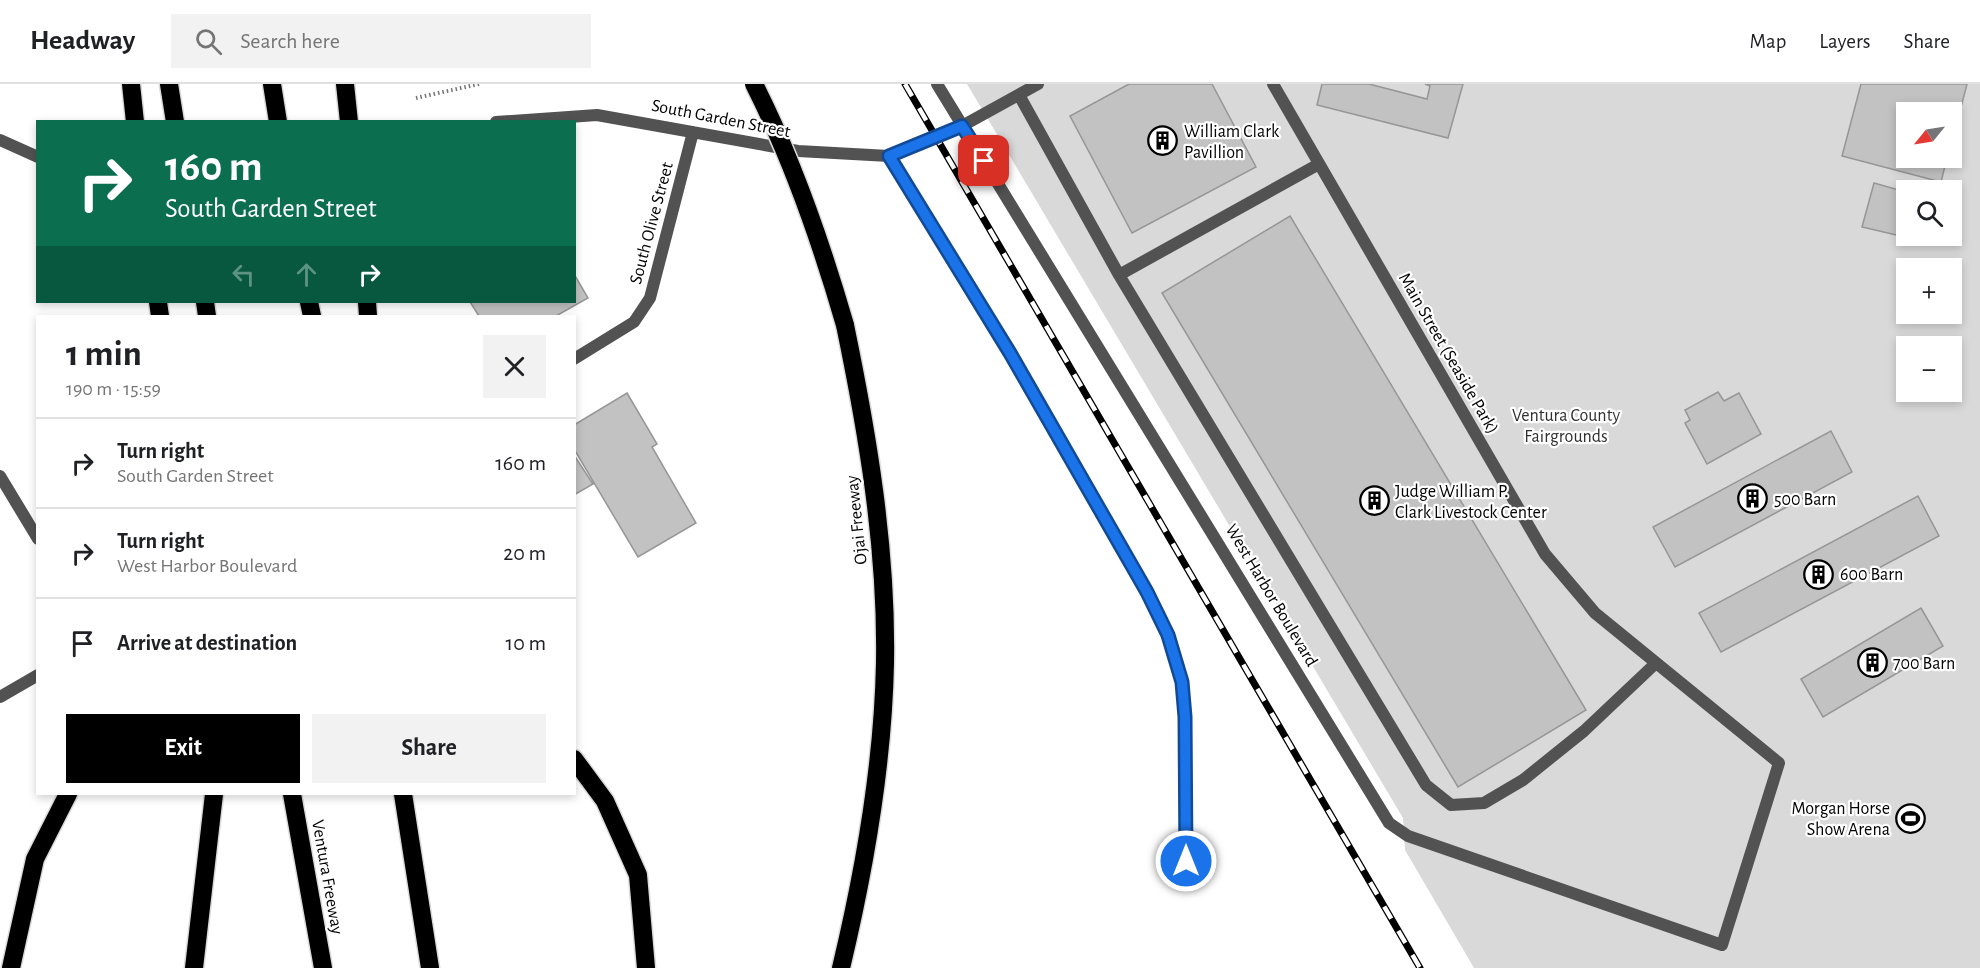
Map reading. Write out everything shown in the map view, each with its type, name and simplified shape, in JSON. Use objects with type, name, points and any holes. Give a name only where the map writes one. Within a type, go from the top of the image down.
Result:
[{"type":"highway","points":[[130,84],[135,120]]},
{"type":"highway","points":[[169,84],[175,120]]},
{"type":"highway","points":[[272,84],[278,120]]},
{"type":"highway","points":[[345,84],[349,120]]},
{"type":"highway","name":"Ojai Freeway","points":[[754,84],[775,126],[808,209],[845,325],[873,471],[880,536],[885,662],[881,738],[871,822],[857,904],[841,968]]},
{"type":"highway","points":[[576,762],[605,801],[638,875],[646,968]]},
{"type":"highway","points":[[10,968],[35,859],[67,795]]},
{"type":"highway","points":[[194,968],[214,795]]},
{"type":"highway","name":"Ventura Freeway","points":[[292,795],[323,968]]},
{"type":"highway","points":[[403,795],[430,968]]},
{"type":"street","name":"West Harbor Boulevard","points":[[937,84],[1389,823],[1408,836],[1722,945],[1779,763]]},
{"type":"street","name":"South Garden Street","points":[[525,120],[597,115],[798,151],[889,156],[936,139],[1038,84]]},
{"type":"street","name":"Main Street (Seaside Park)","points":[[1273,84],[1545,554],[1595,613],[1779,763]]},
{"type":"street","points":[[1019,95],[1119,276],[1426,785],[1451,805],[1484,803],[1522,780],[1584,731],[1656,663]]},
{"type":"street","name":"South Olive Street","points":[[576,357],[634,322],[650,298],[661,263],[693,132]]},
{"type":"street","points":[[0,140],[36,156]]},
{"type":"street","points":[[889,156],[1010,353],[1147,592],[1168,635],[1182,682],[1185,717],[1186,885]]},
{"type":"street","points":[[1119,276],[1319,164]]},
{"type":"street","points":[[0,476],[36,536]]},
{"type":"street","points":[[0,697],[36,676]]},
{"type":"path","points":[[416,98],[479,84]]},
{"type":"green space","name":"Ventura County Fairgrounds","points":[[967,84],[1980,84],[1980,968],[1474,968],[1405,850],[1403,818]]},
{"type":"building","name":"William Clark Pavillion","points":[[1129,84],[1212,84],[1256,167],[1132,233],[1070,116]]},
{"type":"building","points":[[1322,84],[1369,84],[1427,99],[1430,86],[1425,84],[1463,84],[1448,138],[1317,105]]},
{"type":"building","points":[[1861,84],[1967,84],[1962,103],[1896,102],[1896,168],[1944,168],[1942,180],[1933,180],[1842,156]]},
{"type":"building","points":[[1874,183],[1896,189],[1896,235],[1862,227]]},
{"type":"building","name":"Judge William P. Clark Livestock Center","points":[[1290,216],[1586,710],[1458,787],[1162,293]]},
{"type":"building","points":[[576,277],[588,298],[558,315],[478,315],[471,303],[576,303]]},
{"type":"building","points":[[1718,392],[1724,401],[1739,393],[1761,434],[1707,464],[1685,423],[1690,420],[1685,410]]},
{"type":"building","points":[[627,393],[657,444],[652,447],[696,523],[638,557],[576,452],[576,424]]},
{"type":"building","name":"500 Barn","points":[[1831,431],[1852,472],[1675,567],[1653,527]]},
{"type":"building","points":[[576,458],[593,484],[576,494]]},
{"type":"building","name":"600 Barn","points":[[1918,496],[1939,536],[1721,652],[1699,613]]},
{"type":"building","name":"700 Barn","points":[[1921,608],[1943,646],[1823,717],[1801,679]]},
{"type":"railway","points":[[905,84],[1420,968]]},
{"type":"place","name":"William Clark Pavillion","points":[[1163,141]]},
{"type":"place","name":"500 Barn","points":[[1753,499]]},
{"type":"place","name":"Judge William P. Clark Livestock Center","points":[[1374,501]]},
{"type":"place","name":"600 Barn","points":[[1819,574]]},
{"type":"place","name":"700 Barn","points":[[1872,663]]},
{"type":"place","name":"Morgan Horse Show Arena","points":[[1911,818]]},
{"type":"route","points":[[984,161],[962,126],[936,139],[889,156],[1010,353],[1147,592],[1168,635],[1182,682],[1185,717],[1186,861]]}]
